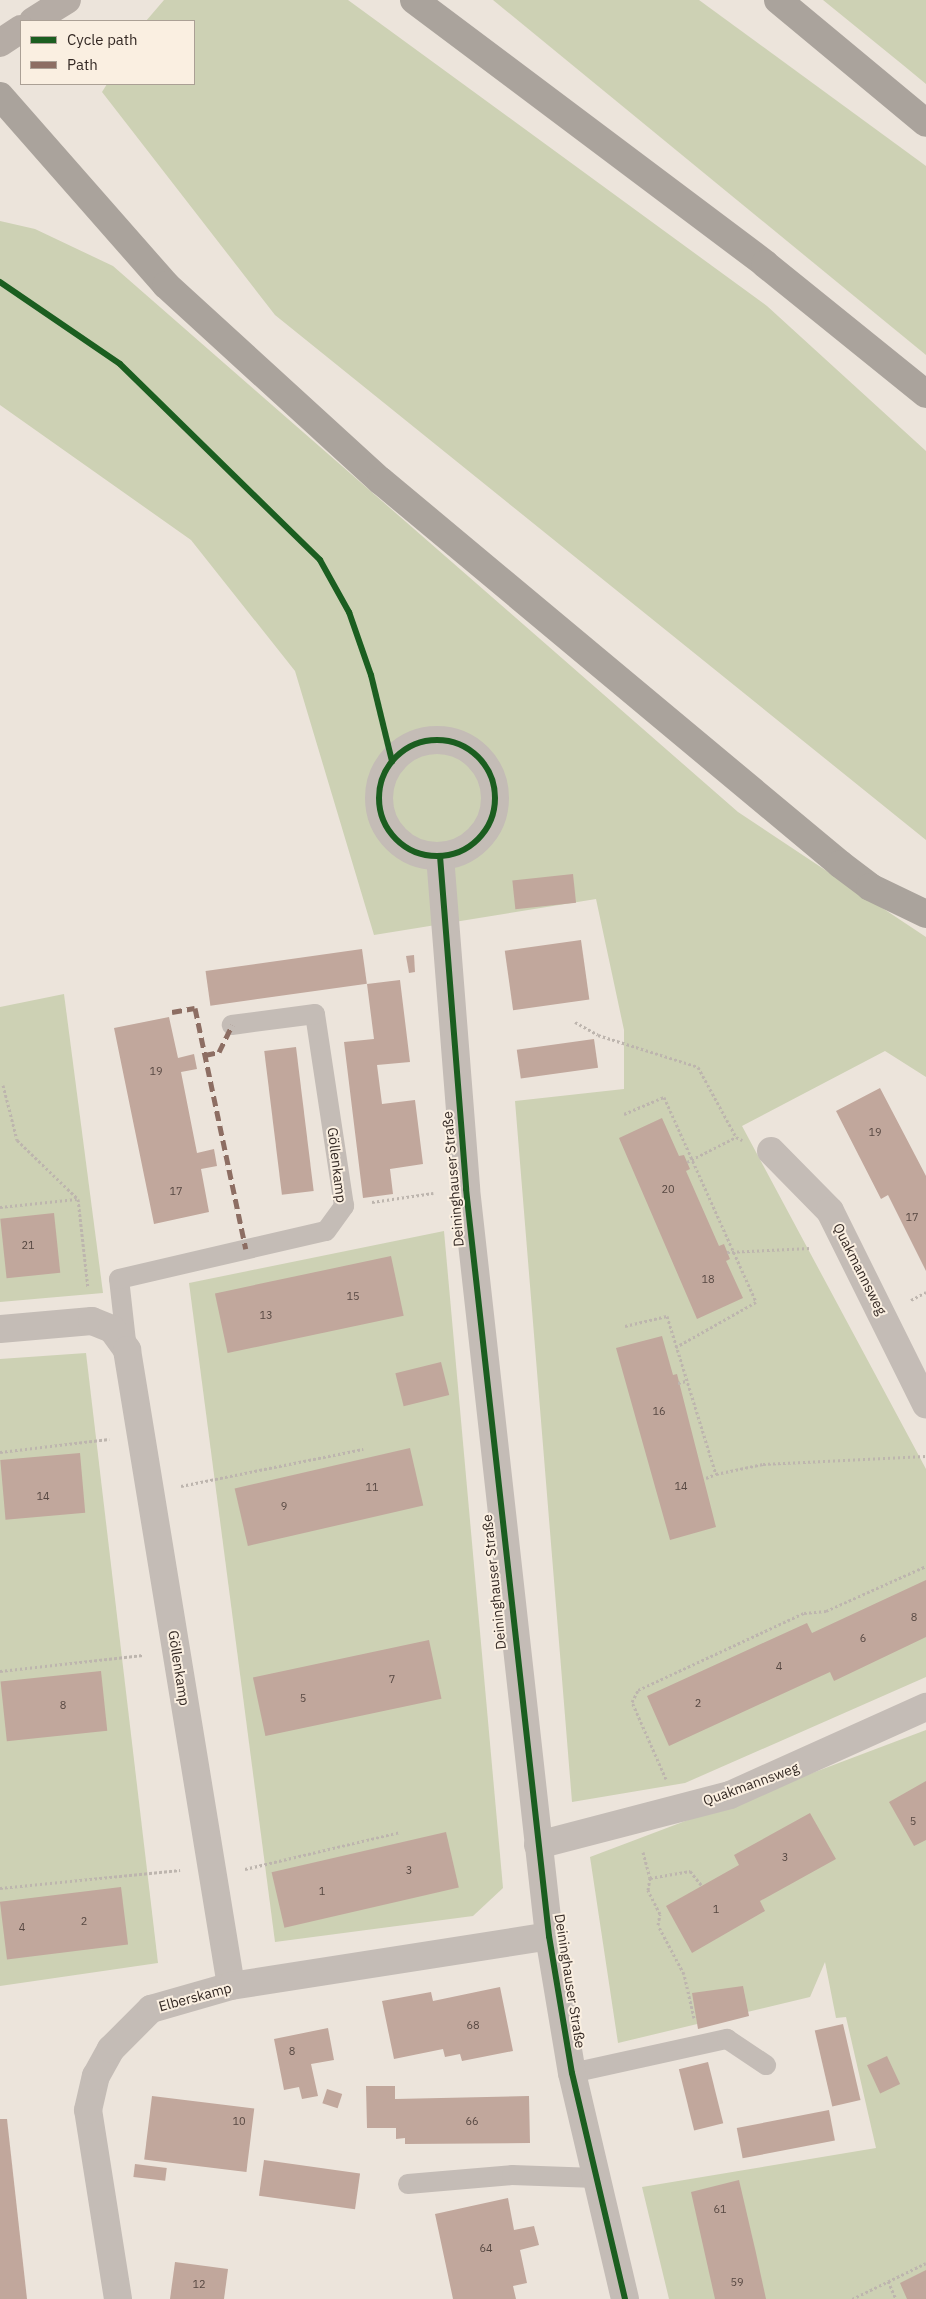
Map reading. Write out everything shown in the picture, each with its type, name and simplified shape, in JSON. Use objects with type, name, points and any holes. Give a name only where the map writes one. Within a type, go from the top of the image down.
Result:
[{"type":"highway","points":[[400,0],[455,32]]},
{"type":"highway","points":[[414,0],[765,264],[926,394]]},
{"type":"highway","points":[[778,0],[926,122]]},
{"type":"highway","points":[[0,96],[166,285],[381,481],[840,864],[870,887],[926,914]]},
{"type":"main road","points":[[35,20],[66,0]]},
{"type":"main road","points":[[0,43],[20,30]]},
{"type":"street","points":[[444,740],[478,756],[495,790],[494,809],[475,842],[440,856],[421,854],[390,832],[378,796],[392,761],[424,741],[444,740]]},
{"type":"street","name":"Deininghauser Straße","points":[[440,856],[466,1189],[549,1936],[572,2073],[624,2299]]},
{"type":"street","name":"Quakmannsweg","points":[[771,1151],[830,1211],[926,1404]]},
{"type":"street","points":[[0,1328],[92,1321]]},
{"type":"street","name":"Göllenkamp","points":[[92,1321],[112,1329],[127,1350],[230,1986]]},
{"type":"street","name":"Quakmannsweg","points":[[538,1845],[730,1795],[803,1765],[926,1707]]},
{"type":"street","name":"Elberskamp","points":[[118,2299],[88,2110],[96,2076],[111,2049],[151,2009],[230,1986],[549,1936]]},
{"type":"lane","name":"Göllenkamp","points":[[127,1350],[119,1279],[326,1231],[344,1206],[314,1014],[232,1025]]},
{"type":"lane","points":[[572,2073],[727,2039],[766,2064]]},
{"type":"lane","points":[[408,2184],[512,2175],[596,2178]]},
{"type":"path","points":[[575,1022],[598,1035],[698,1067],[736,1137],[771,1151]]},
{"type":"path","points":[[3,1085],[17,1140],[78,1199],[92,1321]]},
{"type":"path","points":[[624,1114],[664,1097],[756,1302],[676,1347]]},
{"type":"path","points":[[687,1162],[736,1137]]},
{"type":"path","points":[[344,1206],[466,1189]]},
{"type":"path","points":[[0,1207],[78,1199]]},
{"type":"path","points":[[727,1252],[732,1249],[848,1247]]},
{"type":"path","points":[[626,1326],[667,1316],[716,1474]]},
{"type":"path","points":[[678,1383],[686,1381]]},
{"type":"path","points":[[0,1452],[103,1440]]},
{"type":"path","points":[[151,1492],[363,1449]]},
{"type":"path","points":[[706,1478],[763,1464],[926,1456]]},
{"type":"path","points":[[679,1809],[632,1694],[804,1613],[826,1612],[926,1566]]},
{"type":"path","points":[[0,1671],[146,1655]]},
{"type":"path","points":[[213,1876],[400,1832]]},
{"type":"path","points":[[700,2045],[684,1974],[658,1925],[660,1914],[648,1890],[650,1878],[690,1871],[702,1886]]},
{"type":"path","points":[[0,1888],[160,1872]]},
{"type":"path","points":[[852,2299],[926,2262]]},
{"type":"path","points":[[888,2281],[896,2299]]},
{"type":"green space","points":[[164,0],[348,0],[767,306],[926,451],[926,840],[275,315],[102,92],[106,85],[195,85],[195,20],[147,20]]},
{"type":"green space","points":[[493,0],[699,0],[926,166],[926,355]]},
{"type":"green space","points":[[823,0],[926,0],[926,84],[903,65]]},
{"type":"green space","points":[[0,221],[35,229],[113,266],[738,812],[926,937],[926,1077],[885,1051],[742,1126],[926,1469],[926,1677],[685,1783],[572,1802],[515,1101],[624,1089],[624,1030],[596,899],[374,935],[295,671],[191,540],[0,405]]},
{"type":"green space","points":[[64,994],[103,1293],[0,1302],[0,1007]]},
{"type":"green space","points":[[444,1231],[503,1888],[473,1916],[275,1942],[189,1283]]},
{"type":"green space","points":[[86,1353],[158,1963],[0,1986],[0,1359]]},
{"type":"green space","points":[[926,1730],[926,2299],[669,2299],[642,2187],[876,2148],[846,2017],[836,2018],[825,1962],[810,1997],[618,2043],[590,1857]]},
{"type":"building","points":[[573,874],[576,903],[515,909],[512,880]]},
{"type":"building","points":[[581,940],[589,999],[513,1010],[505,951]]},
{"type":"building","points":[[362,949],[367,984],[210,1006],[206,971]]},
{"type":"building","points":[[414,955],[415,972],[409,973],[406,956]]},
{"type":"building","points":[[400,980],[410,1062],[377,1065],[382,1104],[415,1100],[423,1164],[390,1169],[393,1194],[363,1198],[344,1042],[374,1039],[367,984]]},
{"type":"building","points":[[169,1017],[178,1058],[194,1054],[197,1069],[181,1072],[197,1153],[214,1149],[217,1166],[201,1169],[209,1212],[154,1224],[114,1028]]},
{"type":"building","points":[[594,1039],[598,1068],[521,1079],[517,1050]]},
{"type":"building","points":[[296,1047],[314,1191],[282,1195],[264,1051]]},
{"type":"building","points":[[880,1088],[926,1176],[926,1271],[888,1195],[881,1199],[836,1111]]},
{"type":"building","points":[[662,1118],[679,1156],[684,1155],[690,1169],[686,1171],[719,1246],[724,1244],[730,1259],[726,1261],[743,1298],[697,1319],[619,1138]]},
{"type":"building","points":[[54,1213],[60,1273],[7,1278],[0,1219]]},
{"type":"building","points":[[391,1256],[404,1316],[228,1353],[215,1293]]},
{"type":"building","points":[[662,1336],[673,1375],[677,1374],[716,1527],[670,1540],[616,1348]]},
{"type":"building","points":[[441,1362],[449,1395],[404,1406],[395,1373]]},
{"type":"building","points":[[410,1448],[423,1505],[248,1546],[235,1488]]},
{"type":"building","points":[[80,1453],[85,1513],[6,1520],[0,1460]]},
{"type":"building","points":[[926,1580],[926,1637],[834,1681],[830,1672],[669,1746],[647,1696],[807,1623],[812,1633]]},
{"type":"building","points":[[429,1640],[441,1699],[265,1736],[253,1677]]},
{"type":"building","points":[[101,1671],[107,1731],[7,1741],[1,1682]]},
{"type":"building","points":[[926,1781],[926,1840],[914,1846],[889,1802]]},
{"type":"building","points":[[810,1813],[836,1859],[760,1901],[765,1911],[692,1953],[666,1906],[739,1865],[734,1855]]},
{"type":"building","points":[[446,1832],[459,1888],[284,1928],[272,1872]]},
{"type":"building","points":[[121,1887],[128,1945],[7,1959],[0,1902]]},
{"type":"building","points":[[743,1986],[749,2016],[698,2029],[692,1993]]},
{"type":"building","points":[[500,1987],[513,2051],[462,2061],[460,2054],[445,2057],[443,2049],[394,2059],[382,2001],[431,1992],[433,2001]]},
{"type":"building","points":[[843,2024],[861,2100],[832,2107],[815,2031]]},
{"type":"building","points":[[328,2028],[334,2060],[311,2064],[318,2096],[302,2099],[299,2087],[284,2090],[274,2039]]},
{"type":"building","points":[[887,2056],[900,2084],[880,2093],[867,2065]]},
{"type":"building","points":[[708,2062],[723,2123],[694,2130],[679,2069]]},
{"type":"building","points":[[366,2086],[395,2086],[395,2099],[529,2096],[530,2143],[405,2144],[405,2138],[396,2139],[396,2128],[367,2128]]},
{"type":"building","points":[[327,2089],[342,2094],[338,2108],[322,2103]]},
{"type":"building","points":[[152,2096],[254,2109],[246,2172],[144,2160]]},
{"type":"building","points":[[829,2110],[835,2140],[743,2158],[737,2128]]},
{"type":"building","points":[[0,2119],[7,2119],[27,2299],[0,2299]]},
{"type":"building","points":[[264,2160],[360,2173],[355,2209],[259,2196]]},
{"type":"building","points":[[135,2164],[167,2168],[165,2181],[133,2177]]},
{"type":"building","points":[[739,2180],[766,2299],[715,2299],[691,2192]]},
{"type":"building","points":[[508,2198],[514,2230],[534,2226],[539,2245],[520,2250],[527,2283],[513,2286],[516,2299],[453,2299],[435,2214]]},
{"type":"building","points":[[175,2262],[228,2269],[224,2299],[170,2299]]},
{"type":"building","points":[[926,2270],[926,2299],[907,2299],[900,2283]]},
{"type":"marked path","points":[[172,1012],[195,1008],[246,1249]]},
{"type":"marked path","points":[[205,1055],[219,1052],[232,1025]]},
{"type":"cycle path","points":[[0,282],[120,364],[320,560],[349,612],[371,675],[392,761]]},
{"type":"cycle path","points":[[437,740],[459,745],[478,757],[490,776],[495,798],[490,820],[478,839],[459,851],[437,856],[415,851],[396,839],[384,820],[379,798],[384,776],[396,757],[415,745],[437,740]]},
{"type":"cycle path","points":[[440,856],[466,1189],[549,1936],[572,2073],[625,2299]]}]
